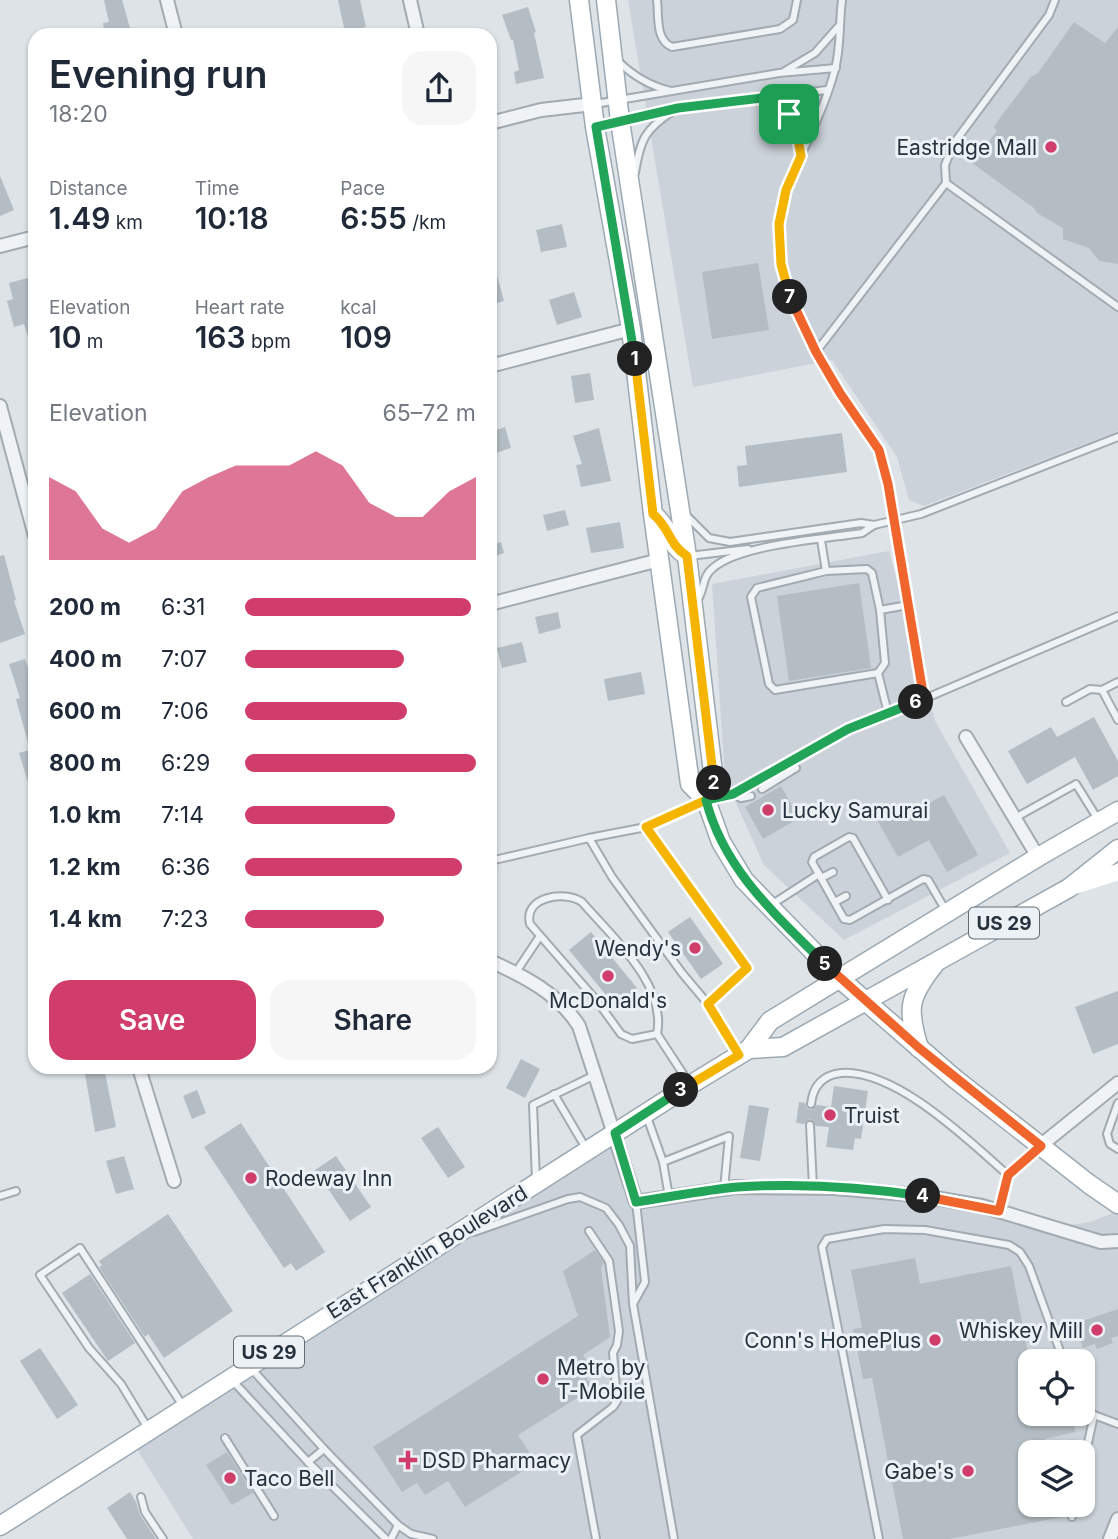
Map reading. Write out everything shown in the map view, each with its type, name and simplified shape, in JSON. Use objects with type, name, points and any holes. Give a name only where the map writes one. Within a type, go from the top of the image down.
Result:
[{"type":"main road","points":[[579,0],[596,127],[631,328],[659,560],[688,772],[694,790],[706,800],[721,842],[734,866],[768,907],[840,979],[919,1048],[1118,1204]]},
{"type":"main road","points":[[606,0],[620,121],[687,556],[714,781],[706,800]]},
{"type":"main road","points":[[653,514],[665,524],[674,546],[687,556]]},
{"type":"main road","name":"East Franklin Boulevard","points":[[0,1526],[744,1052],[770,1021],[1118,811]]},
{"type":"main road","name":"East Franklin Boulevard","points":[[744,1052],[783,1047],[1069,888],[1118,849]]},
{"type":"main road","points":[[1069,888],[1118,872]]},
{"type":"main road","points":[[919,1048],[911,1021],[914,993],[939,959]]},
{"type":"street","points":[[167,0],[174,28]]},
{"type":"street","points":[[410,0],[416,28]]},
{"type":"street","points":[[497,121],[541,110],[593,104]]},
{"type":"street","points":[[0,246],[28,239]]},
{"type":"street","points":[[497,364],[631,328]]},
{"type":"street","points":[[0,406],[28,510]]},
{"type":"street","points":[[497,602],[659,560]]},
{"type":"street","points":[[966,737],[1038,857]]},
{"type":"street","points":[[497,964],[516,972],[556,999],[572,1015],[585,1040],[636,1202],[724,1189],[775,1186],[917,1195],[999,1211],[1101,1242],[1118,1241]]},
{"type":"street","points":[[141,1074],[174,1181]]},
{"type":"street","points":[[1041,1146],[1118,1083]]},
{"type":"street","points":[[1110,1539],[1118,1519]]},
{"type":"lane","points":[[657,0],[660,35],[662,41],[672,47],[780,29],[793,20],[797,0]]},
{"type":"lane","points":[[842,0],[836,68],[786,190],[781,216],[781,264],[789,296],[816,352],[879,450],[894,520],[924,699]]},
{"type":"lane","points":[[816,352],[946,183],[945,165],[954,143],[1049,15],[1055,0]]},
{"type":"lane","points":[[779,73],[815,53],[839,26]]},
{"type":"lane","points":[[612,55],[635,76],[661,89],[677,92]]},
{"type":"lane","points":[[593,104],[779,73],[836,68]]},
{"type":"lane","points":[[596,127],[678,108],[827,90]]},
{"type":"lane","points":[[771,97],[789,114],[797,133],[801,156]]},
{"type":"lane","points":[[631,192],[639,149],[645,135],[655,123],[678,108]]},
{"type":"lane","points":[[946,183],[1118,307]]},
{"type":"lane","points":[[687,556],[753,550],[863,533],[874,525],[921,514],[1118,437]]},
{"type":"lane","points":[[678,505],[703,534],[717,541],[743,540],[861,523],[874,525]]},
{"type":"lane","points":[[821,540],[826,571]]},
{"type":"lane","points":[[692,605],[701,596],[704,580],[711,569],[753,550]]},
{"type":"lane","points":[[867,569],[872,573],[880,610],[885,663],[878,673],[775,690],[769,684],[751,597],[757,588],[826,571],[867,569]]},
{"type":"lane","points":[[880,610],[908,605]]},
{"type":"lane","points":[[497,859],[646,827],[706,800],[733,794],[848,729],[1118,616]]},
{"type":"lane","points":[[878,673],[888,713]]},
{"type":"lane","points":[[1066,702],[1090,689],[1102,690],[1118,682]]},
{"type":"lane","points":[[1102,690],[1118,720]]},
{"type":"lane","points":[[762,789],[796,768]]},
{"type":"lane","points":[[1015,818],[1076,784],[1099,821]]},
{"type":"lane","points":[[733,794],[741,798],[751,796]]},
{"type":"lane","points":[[646,827],[747,968],[708,1004]]},
{"type":"lane","points":[[888,900],[853,838],[849,837],[814,857],[812,862],[844,919],[849,920],[888,900],[923,879],[928,880],[947,913]]},
{"type":"lane","points":[[589,838],[612,877],[744,1052]]},
{"type":"lane","points":[[855,860],[863,855]]},
{"type":"lane","points":[[768,907],[820,876],[832,872]]},
{"type":"lane","points":[[868,883],[877,879]]},
{"type":"lane","points":[[835,902],[846,896]]},
{"type":"lane","points":[[657,1034],[632,1039],[621,1034],[597,1000],[530,925],[528,916],[532,906],[540,901],[558,897],[575,898],[582,902],[642,973],[655,998],[659,1025],[657,1034],[690,1085]]},
{"type":"lane","points":[[516,972],[540,936]]},
{"type":"lane","points":[[811,1104],[813,1090],[829,1074],[854,1072],[890,1085],[943,1118],[1008,1175]]},
{"type":"lane","points":[[536,1183],[533,1105],[595,1075]]},
{"type":"lane","points":[[554,1094],[587,1151]]},
{"type":"lane","points":[[1103,1094],[1118,1102],[1107,1134],[1110,1144],[1118,1149]]},
{"type":"lane","points":[[646,1113],[663,1163],[669,1197]]},
{"type":"lane","points":[[810,1125],[813,1187]]},
{"type":"lane","points":[[663,1163],[729,1136],[724,1189]]},
{"type":"lane","points":[[999,1211],[1008,1175],[1041,1146]]},
{"type":"lane","points":[[0,1196],[16,1191]]},
{"type":"lane","points":[[441,1243],[568,1199],[580,1197],[606,1208],[619,1225],[629,1246],[634,1304],[674,1539]]},
{"type":"lane","points":[[634,1304],[645,1282],[636,1202]]},
{"type":"lane","points":[[879,1539],[822,1247],[827,1239],[884,1230],[925,1230],[1009,1245],[1020,1252],[1029,1266],[1059,1349]]},
{"type":"lane","points":[[589,1231],[610,1261],[619,1331],[617,1345],[612,1353],[617,1401],[577,1435],[596,1539]]},
{"type":"lane","points":[[149,1430],[121,1384],[102,1364],[40,1275],[80,1248],[184,1407]]},
{"type":"lane","points":[[249,1366],[398,1525],[411,1534],[433,1539]]},
{"type":"lane","points":[[230,1378],[308,1462],[389,1539],[398,1525]]},
{"type":"lane","points":[[1095,1415],[1118,1424]]},
{"type":"lane","points":[[225,1438],[274,1516]]},
{"type":"lane","points":[[308,1462],[324,1449]]},
{"type":"lane","points":[[141,1497],[145,1512],[163,1539]]},
{"type":"lane","points":[[372,1524],[383,1510]]},
{"type":"shaded area","points":[[628,0],[1118,0],[1118,431],[924,506],[909,500],[897,457],[832,360],[693,387]]},
{"type":"shaded area","points":[[889,551],[935,721],[1010,853],[844,940],[764,865],[725,779],[712,584]]},
{"type":"shaded area","points":[[615,1133],[636,1202],[736,1187],[917,1195],[1056,1227],[1090,1222],[1118,1211],[1118,1519],[1110,1539],[193,1539],[132,1441]]},
{"type":"building","points":[[104,0],[122,0],[130,28],[104,28],[103,23],[109,22]]},
{"type":"building","points":[[338,0],[360,0],[366,27],[344,28]]},
{"type":"building","points":[[528,7],[536,32],[534,33],[544,78],[516,84],[514,72],[519,70],[513,40],[502,15]]},
{"type":"building","name":"Eastridge Mall","points":[[1074,22],[1105,43],[1118,27],[1118,264],[1099,261],[1089,248],[1063,239],[1063,228],[1037,213],[1034,208],[972,163],[997,131],[994,127],[1002,115],[1031,77],[1038,73]]},
{"type":"building","points":[[0,176],[14,210],[0,216]]},
{"type":"building","points":[[562,224],[567,247],[541,252],[536,230]]},
{"type":"building","points":[[758,263],[769,330],[712,339],[702,272]]},
{"type":"building","points":[[497,276],[504,301],[497,303]]},
{"type":"building","points":[[28,278],[28,337],[24,324],[14,327],[7,301],[13,299],[9,283]]},
{"type":"building","points":[[574,292],[582,317],[557,325],[549,300]]},
{"type":"building","points":[[590,373],[594,400],[575,403],[571,376]]},
{"type":"building","points":[[505,427],[511,448],[497,453],[497,430]]},
{"type":"building","points":[[599,428],[611,481],[581,487],[576,465],[582,464],[573,436]]},
{"type":"building","points":[[842,433],[847,472],[739,487],[737,466],[747,465],[745,446]]},
{"type":"building","points":[[565,510],[569,525],[547,531],[543,515]]},
{"type":"building","points":[[620,522],[624,548],[591,553],[586,528]]},
{"type":"building","points":[[501,542],[504,553],[497,556],[497,543]]},
{"type":"building","points":[[4,555],[16,600],[14,601],[25,634],[0,643],[0,556]]},
{"type":"building","points":[[859,583],[871,668],[789,681],[777,596]]},
{"type":"building","points":[[558,612],[561,628],[539,634],[535,617]]},
{"type":"building","points":[[522,642],[527,662],[502,668],[497,648]]},
{"type":"building","points":[[25,659],[28,668],[28,743],[16,699],[20,698],[9,664]]},
{"type":"building","points":[[641,672],[645,694],[608,701],[604,679]]},
{"type":"building","points":[[1094,717],[1118,761],[1118,776],[1093,790],[1075,757],[1027,784],[1008,751],[1051,727],[1057,737]]},
{"type":"building","points":[[28,751],[28,782],[19,753]]},
{"type":"building","points":[[781,786],[799,818],[763,839],[745,807]]},
{"type":"building","points":[[944,795],[978,855],[947,872],[929,840],[898,857],[875,816],[898,803],[906,816]]},
{"type":"building","name":"Wendy's","points":[[690,917],[723,964],[701,979],[668,932]]},
{"type":"building","points":[[591,932],[637,988],[615,1006],[569,950]]},
{"type":"building","points":[[1118,991],[1118,1044],[1093,1054],[1075,1007]]},
{"type":"building","points":[[521,1059],[540,1069],[525,1098],[506,1088]]},
{"type":"building","points":[[85,1074],[105,1074],[116,1127],[95,1132]]},
{"type":"building","name":"Truist","points":[[834,1086],[868,1091],[861,1139],[855,1138],[853,1150],[826,1147],[829,1127],[816,1126],[810,1119],[804,1124],[796,1123],[799,1102],[805,1103],[811,1110],[817,1105],[831,1107]]},
{"type":"building","points":[[197,1090],[206,1113],[192,1119],[183,1096]]},
{"type":"building","points":[[749,1105],[769,1108],[760,1161],[740,1158]]},
{"type":"building","name":"Rodeway Inn","points":[[241,1123],[325,1252],[296,1271],[291,1263],[284,1268],[204,1147]]},
{"type":"building","points":[[438,1127],[465,1167],[448,1178],[421,1138]]},
{"type":"building","points":[[124,1156],[134,1189],[116,1194],[106,1161]]},
{"type":"building","points":[[336,1156],[371,1207],[350,1221],[315,1170]]},
{"type":"building","points":[[168,1214],[233,1311],[164,1358],[148,1334],[145,1337],[99,1267],[102,1266],[99,1261]]},
{"type":"building","points":[[595,1250],[604,1263],[601,1268],[610,1337],[583,1355],[588,1363],[580,1368],[593,1388],[518,1435],[536,1463],[465,1507],[448,1481],[425,1495],[417,1483],[402,1492],[373,1447],[578,1316],[563,1271]]},
{"type":"building","points":[[915,1258],[920,1284],[1011,1266],[1027,1349],[1018,1349],[1018,1426],[1074,1426],[1075,1432],[1045,1440],[1018,1440],[1018,1517],[1061,1517],[950,1539],[903,1539],[872,1378],[863,1379],[853,1329],[862,1328],[851,1270]]},
{"type":"building","points":[[90,1274],[135,1343],[108,1361],[62,1293]]},
{"type":"building","name":"Whiskey Mill","points":[[1118,1309],[1118,1336],[1111,1338],[1113,1343],[1097,1349],[1095,1344],[1083,1348],[1074,1324]]},
{"type":"building","points":[[40,1348],[78,1405],[57,1419],[20,1361]]},
{"type":"building","name":"Taco Bell","points":[[227,1452],[253,1493],[232,1505],[206,1465]]},
{"type":"building","points":[[130,1492],[140,1515],[156,1539],[127,1539],[107,1508]]},
{"type":"place","name":"Eastridge Mall","points":[[1051,147]]},
{"type":"place","name":"Lucky Samurai","points":[[768,810]]},
{"type":"place","name":"Wendy's","points":[[695,948]]},
{"type":"place","name":"McDonald's","points":[[608,976]]},
{"type":"place","name":"Truist","points":[[830,1115]]},
{"type":"place","name":"Rodeway Inn","points":[[251,1178]]},
{"type":"place","name":"Whiskey Mill","points":[[1097,1330]]},
{"type":"place","name":"Conn's HomePlus","points":[[935,1340]]},
{"type":"place","name":"Metro by T-Mobile","points":[[543,1379]]},
{"type":"place","name":"DSD Pharmacy","points":[[408,1460]]},
{"type":"place","name":"Gabe's","points":[[968,1471]]},
{"type":"place","name":"Taco Bell","points":[[230,1478]]},
{"type":"route","points":[[789,114],[771,97],[678,108],[596,127],[631,328],[653,514],[665,524],[674,546],[687,556],[714,781],[706,800],[646,827],[747,968],[708,1004],[739,1055],[615,1133],[636,1202],[736,1187],[775,1186],[917,1195],[999,1211],[1008,1175],[1041,1146],[954,1078],[840,979],[768,907],[734,866],[721,842],[706,800],[733,794],[848,729],[924,699],[888,484],[879,450],[816,352],[789,296],[781,264],[779,224],[786,190],[801,156],[797,133],[789,114]]}]
